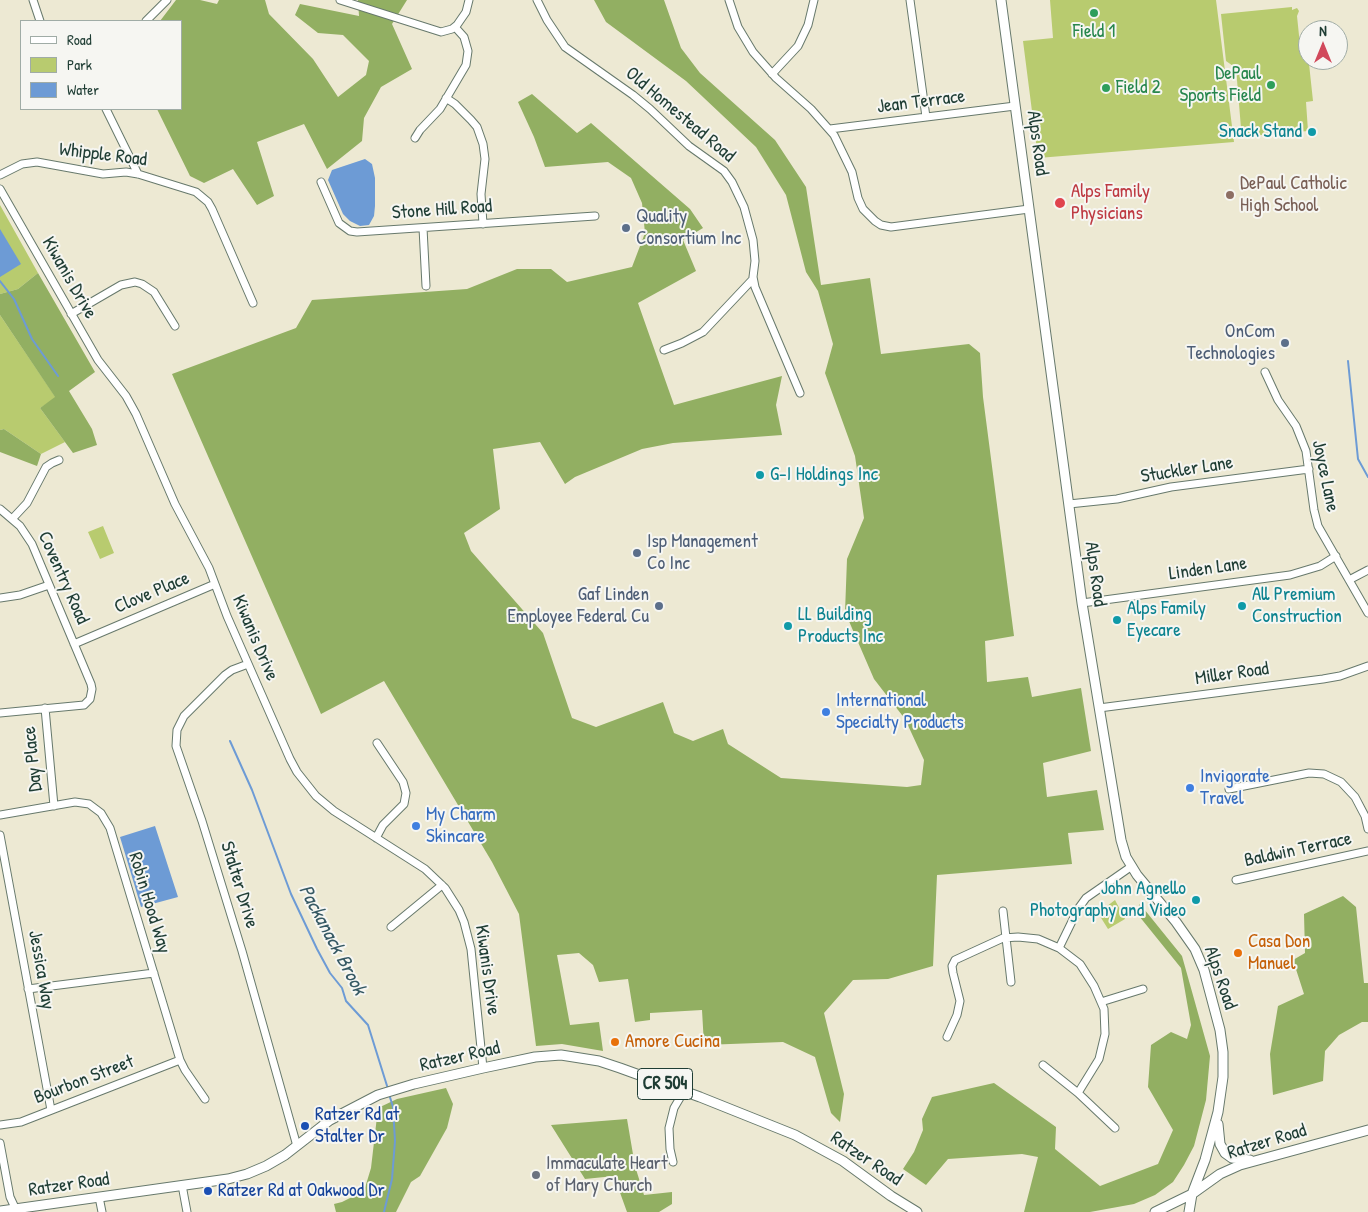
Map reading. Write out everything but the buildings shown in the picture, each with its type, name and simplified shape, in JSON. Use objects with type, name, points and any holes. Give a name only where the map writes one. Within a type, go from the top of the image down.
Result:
[{"type":"main road","name":"Alps Road","points":[[1001,0],[1082,603],[1121,840],[1126,857],[1142,882],[1191,942],[1204,970],[1220,1030],[1223,1052],[1223,1078],[1218,1112],[1205,1160],[1192,1194],[1189,1212]]},
{"type":"main road","name":"Ratzer Road","points":[[0,1211],[182,1185],[250,1173],[268,1165],[297,1146],[330,1120],[363,1102],[387,1092],[483,1068],[552,1054],[599,1061],[684,1091],[815,1144],[917,1212]]},
{"type":"main road","points":[[1218,1112],[1218,1134],[1220,1144],[1225,1153],[1232,1158],[1255,1160]]},
{"type":"main road","name":"Ratzer Road","points":[[1154,1212],[1192,1194],[1220,1174],[1240,1165],[1368,1130]]},
{"type":"street","points":[[33,0],[40,20]]},
{"type":"street","points":[[147,20],[167,0]]},
{"type":"street","points":[[340,0],[437,32],[447,31],[455,27],[466,12],[469,0]]},
{"type":"street","name":"Old Homestead Road","points":[[537,0],[565,47],[633,94],[689,146],[724,171],[739,194],[749,220],[755,261],[755,287],[800,393]]},
{"type":"street","points":[[729,0],[734,17],[753,52],[772,74],[812,109],[830,129],[848,160],[858,198],[868,216],[881,225],[898,226],[1030,209]]},
{"type":"street","points":[[772,74],[800,41],[808,24],[814,0]]},
{"type":"street","points":[[910,0],[926,117]]},
{"type":"street","points":[[415,138],[464,72],[468,58],[466,44],[464,38],[455,27]]},
{"type":"street","points":[[446,98],[455,104],[477,127],[484,144],[485,159],[481,194],[483,224]]},
{"type":"street","name":"Jean Terrace","points":[[830,129],[1015,106]]},
{"type":"street","points":[[106,110],[138,174]]},
{"type":"street","name":"Whipple Road","points":[[0,175],[29,162],[103,174],[126,172],[138,174],[196,192],[208,202],[212,209],[253,303]]},
{"type":"street","name":"Stone Hill Road","points":[[321,182],[339,223],[350,231],[357,232],[595,216]]},
{"type":"street","name":"Kiwanis Drive","points":[[0,189],[98,360],[126,396],[136,414],[175,504],[215,584],[290,759],[306,785],[323,803],[334,811],[425,869],[442,885],[459,910],[468,936],[483,1068]]},
{"type":"street","points":[[423,228],[426,286]]},
{"type":"street","points":[[664,350],[703,332],[754,279]]},
{"type":"street","points":[[71,314],[121,285],[135,282],[148,287],[154,292],[175,326]]},
{"type":"street","name":"Joyce Lane","points":[[1265,372],[1278,400],[1288,413],[1301,438],[1310,469],[1316,518],[1368,613]]},
{"type":"street","points":[[13,518],[27,503],[46,467],[59,460]]},
{"type":"street","name":"Stuckler Lane","points":[[1069,504],[1117,499],[1171,487],[1310,469]]},
{"type":"street","name":"Coventry Road","points":[[0,509],[13,518],[27,534],[92,689],[92,694],[87,703],[80,706],[44,708]]},
{"type":"street","name":"Linden Lane","points":[[1082,603],[1290,575],[1320,566],[1336,556]]},
{"type":"street","points":[[1349,580],[1368,570]]},
{"type":"street","name":"Clove Place","points":[[74,644],[215,584]]},
{"type":"street","points":[[0,598],[20,595],[49,585]]},
{"type":"street","name":"Stalter Drive","points":[[248,664],[236,668],[225,675],[184,716],[177,730],[176,746],[202,821],[242,951],[297,1146]]},
{"type":"street","name":"Miller Road","points":[[1099,708],[1324,679],[1368,666]]},
{"type":"street","points":[[0,712],[44,708]]},
{"type":"street","name":"Day Place","points":[[44,708],[54,806]]},
{"type":"street","points":[[376,838],[383,825],[404,804],[406,793],[404,782],[377,743]]},
{"type":"street","points":[[1228,789],[1309,773],[1324,774],[1341,782],[1355,796],[1365,816],[1368,829]]},
{"type":"street","name":"Robin Hood Way","points":[[0,815],[82,802],[95,808],[106,820],[180,1060],[205,1098]]},
{"type":"street","name":"Jessica Way","points":[[0,835],[51,1110]]},
{"type":"street","name":"Baldwin Terrace","points":[[1236,880],[1368,851]]},
{"type":"street","points":[[1059,948],[1078,909],[1086,898],[1132,866]]},
{"type":"street","points":[[391,927],[442,885]]},
{"type":"street","points":[[1003,911],[1012,982]]},
{"type":"street","points":[[947,1037],[958,1015],[960,1001],[952,966],[956,960],[1006,938],[1038,939],[1059,948],[1080,964],[1094,986],[1104,1010],[1105,1034],[1099,1059],[1078,1093]]},
{"type":"street","points":[[28,989],[154,973]]},
{"type":"street","points":[[1101,1002],[1143,989]]},
{"type":"street","name":"Bourbon Street","points":[[0,1125],[21,1122],[180,1060]]},
{"type":"street","points":[[1043,1065],[1078,1093],[1115,1128]]},
{"type":"street","points":[[673,1162],[669,1128],[674,1108],[684,1091]]},
{"type":"street","points":[[0,1143],[10,1197],[17,1210]]},
{"type":"street","points":[[182,1185],[187,1212]]},
{"type":"street","points":[[99,1197],[102,1212]]},
{"type":"green space","points":[[176,0],[200,0],[217,4],[219,0],[265,0],[269,14],[313,59],[338,97],[366,75],[369,61],[343,35],[318,33],[295,15],[300,4],[359,16],[358,0],[407,0],[392,24],[412,69],[381,87],[364,118],[362,141],[327,169],[304,124],[257,142],[274,196],[257,205],[233,169],[204,183],[190,176],[157,110],[182,110],[182,20],[161,20]]},
{"type":"green space","points":[[594,0],[664,0],[681,48],[700,73],[775,140],[806,187],[821,285],[870,278],[881,354],[969,344],[980,353],[983,397],[1014,636],[985,641],[987,682],[1028,677],[1032,697],[1081,688],[1091,751],[1043,763],[1047,797],[1097,790],[1104,830],[1068,833],[1072,864],[937,875],[933,966],[888,979],[853,980],[824,1013],[844,1094],[840,1122],[831,1113],[815,1057],[783,1042],[704,1045],[702,1010],[650,1013],[650,1020],[635,1022],[628,979],[599,982],[593,965],[579,953],[557,955],[570,1025],[599,1022],[603,1051],[562,1044],[536,1046],[519,914],[492,862],[384,681],[321,714],[172,374],[296,328],[312,300],[467,289],[517,269],[551,269],[567,282],[632,267],[645,233],[642,203],[631,178],[608,162],[545,167],[518,102],[532,94],[577,133],[591,123],[690,209],[703,228],[683,240],[696,271],[638,303],[674,405],[782,376],[776,405],[782,435],[673,443],[642,449],[575,477],[565,484],[540,442],[493,449],[500,509],[464,533],[471,551],[543,633],[572,718],[596,727],[663,702],[674,733],[693,741],[723,729],[728,744],[781,778],[907,787],[921,785],[924,760],[905,719],[874,679],[845,612],[847,559],[864,518],[855,456],[825,373],[833,344],[818,291],[806,272],[786,195],[756,147],[686,81],[606,22]]},
{"type":"green space","points":[[1050,0],[1216,0],[1234,142],[1038,158],[1023,41],[1053,38]]},
{"type":"green space","name":"DePaul Sports Field","points":[[1292,7],[1292,10],[1297,8],[1299,11],[1297,16],[1298,70],[1310,70],[1313,101],[1306,102],[1308,131],[1250,136],[1241,128],[1236,68],[1226,61],[1221,14]]},
{"type":"green space","points":[[0,205],[38,273],[18,289],[0,294]]},
{"type":"green space","points":[[38,273],[95,372],[69,391],[92,429],[97,445],[73,453],[40,408],[55,397],[0,315],[0,294],[18,289]]},
{"type":"green space","points":[[0,315],[56,398],[40,408],[65,442],[41,454],[4,429],[0,430]]},
{"type":"green space","points":[[4,429],[41,454],[37,466],[0,452],[0,430]]},
{"type":"green space","points":[[103,526],[114,553],[100,559],[88,532]]},
{"type":"green space","points":[[1343,896],[1356,907],[1364,983],[1368,983],[1368,1022],[1362,1022],[1339,1035],[1325,1051],[1323,1081],[1273,1095],[1270,1054],[1278,1006],[1304,994],[1293,960],[1305,953],[1304,914]]},
{"type":"green space","points":[[1115,900],[1125,919],[1108,929],[1098,913]]},
{"type":"green space","points":[[1140,904],[1182,956],[1210,1056],[1206,1100],[1194,1146],[1173,1182],[1155,1195],[1134,1204],[1090,1212],[1024,1212],[1038,1157],[1022,1154],[948,1159],[926,1185],[903,1169],[914,1152],[923,1130],[922,1119],[932,1097],[994,1083],[1056,1127],[1055,1149],[1100,1186],[1158,1164],[1173,1130],[1148,1087],[1151,1045],[1171,1032],[1187,1039],[1191,1025],[1181,968],[1135,911]]},
{"type":"green space","points":[[446,1088],[453,1104],[447,1128],[420,1176],[411,1182],[396,1212],[336,1212],[334,1204],[364,1191],[371,1168],[378,1108],[397,1099]]},
{"type":"green space","points":[[627,1119],[635,1166],[644,1195],[672,1192],[672,1204],[659,1212],[627,1212],[614,1176],[585,1179],[551,1125]]},
{"type":"water","points":[[365,159],[372,164],[375,178],[375,206],[374,216],[369,225],[360,226],[350,221],[343,214],[328,180],[332,170]]},
{"type":"water","points":[[0,229],[21,264],[0,277]]},
{"type":"water","points":[[155,826],[178,897],[141,907],[120,837]]},
{"type":"waterway","name":"Packanack Brook","points":[[0,281],[14,299],[32,339],[58,376]]},
{"type":"waterway","points":[[1348,361],[1358,459],[1368,477]]},
{"type":"waterway","name":"Packanack Brook","points":[[230,741],[252,790],[291,894],[317,949],[330,973],[342,988],[346,1001],[368,1025],[388,1089]]},
{"type":"waterway","name":"Packanack Brook","points":[[384,1212],[392,1179],[395,1141],[393,1107],[389,1094]]},
{"type":"place","name":"Field 1","points":[[1094,13]]},
{"type":"place","name":"DePaul Sports Field","points":[[1271,85]]},
{"type":"place","name":"Field 2","points":[[1106,88]]},
{"type":"place","name":"Snack Stand","points":[[1312,132]]},
{"type":"place","name":"DePaul Catholic High School","points":[[1230,195]]},
{"type":"place","name":"Alps Family Physicians","points":[[1060,203]]},
{"type":"place","name":"Quality Consortium Inc","points":[[626,228]]},
{"type":"place","name":"OnCom Technologies","points":[[1285,343]]},
{"type":"place","name":"G-I Holdings Inc","points":[[760,475]]},
{"type":"place","name":"Isp Management Co Inc","points":[[637,553]]},
{"type":"place","name":"Gaf Linden Employee Federal Cu","points":[[659,606]]},
{"type":"place","name":"All Premium Construction","points":[[1242,606]]},
{"type":"place","name":"Alps Family Eyecare","points":[[1117,620]]},
{"type":"place","name":"LL Building Products Inc","points":[[788,626]]},
{"type":"place","name":"International Specialty Products","points":[[826,712]]},
{"type":"place","name":"Invigorate Travel","points":[[1190,788]]},
{"type":"place","name":"My Charm Skincare","points":[[416,826]]},
{"type":"place","name":"John Agnello Photography and Video","points":[[1196,900]]},
{"type":"place","name":"Casa Don Manuel","points":[[1238,953]]},
{"type":"place","name":"Amore Cucina","points":[[615,1042]]},
{"type":"place","name":"Ratzer Rd at Stalter Dr","points":[[305,1126]]},
{"type":"place","name":"Immaculate Heart of Mary Church","points":[[536,1175]]},
{"type":"place","name":"Ratzer Rd at Oakwood Dr","points":[[208,1191]]}]
